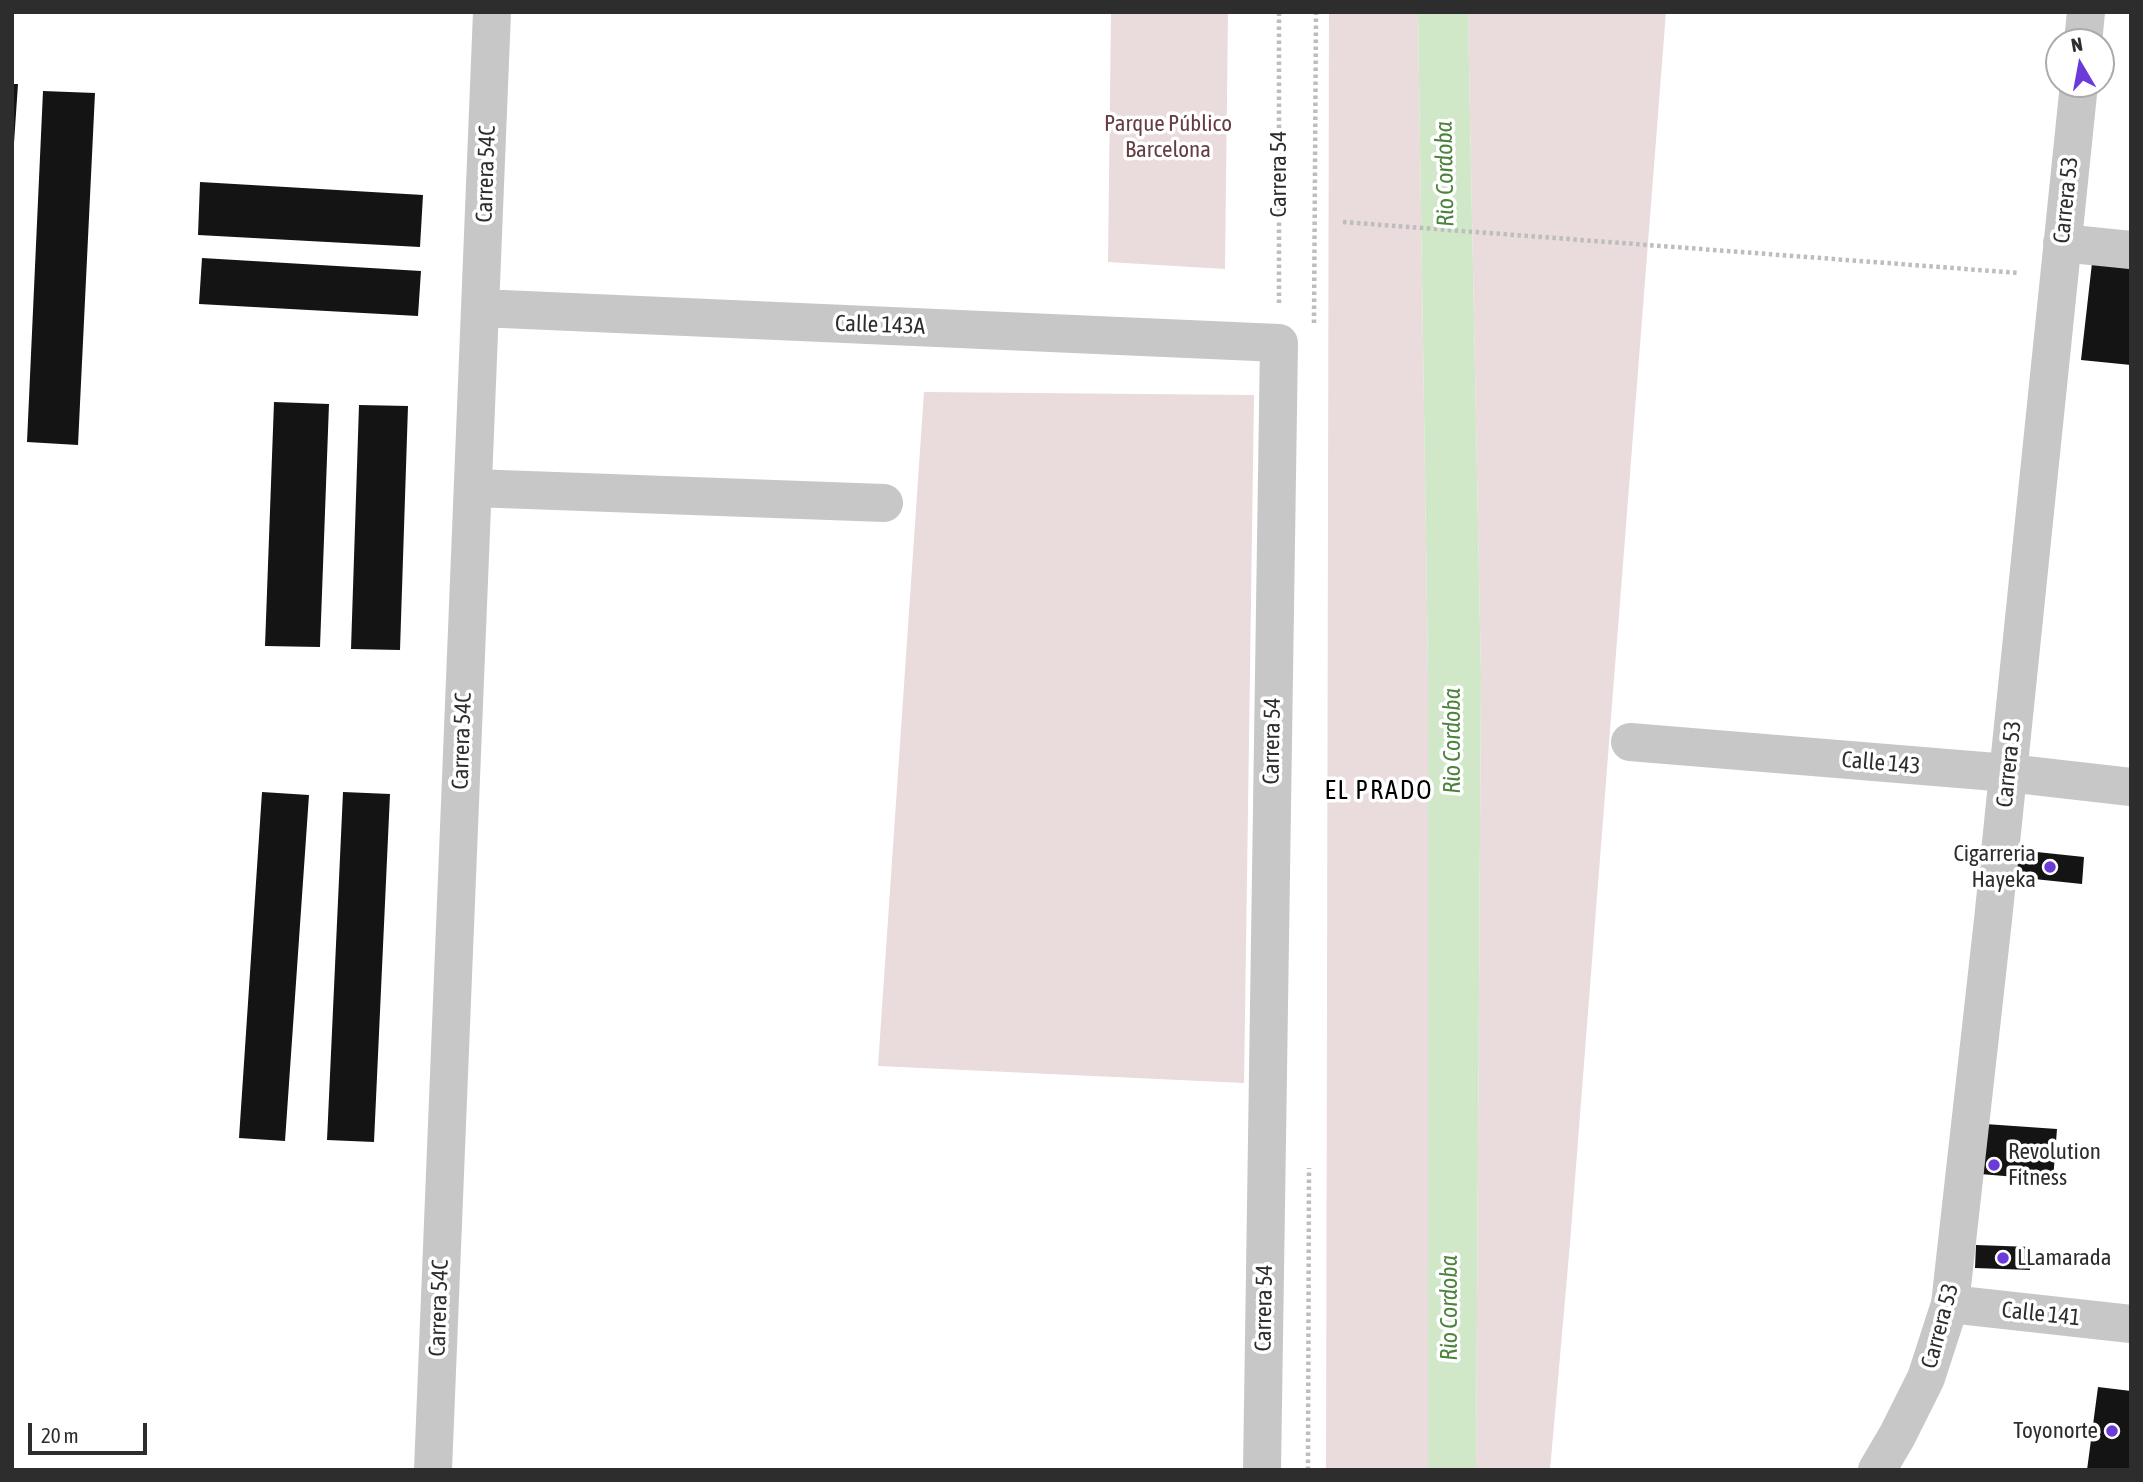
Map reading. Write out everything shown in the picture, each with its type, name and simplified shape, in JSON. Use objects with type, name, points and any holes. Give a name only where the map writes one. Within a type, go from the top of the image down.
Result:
[{"type":"street","name":"Carrera 54C","points":[[433,1470],[492,12]]},
{"type":"street","name":"Carrera 53","points":[[1877,1470],[1926,1378],[1950,1304],[2008,773],[2077,98]]},
{"type":"street","points":[[2060,260],[2131,250]]},
{"type":"street","name":"Calle 143A","points":[[480,308],[1279,343]]},
{"type":"street","name":"Carrera 54","points":[[1262,1470],[1279,343]]},
{"type":"street","points":[[473,488],[884,503]]},
{"type":"street","name":"Calle 143","points":[[1630,743],[2008,773],[2131,787]]},
{"type":"street","name":"Calle 141","points":[[1950,1304],[2131,1324]]},
{"type":"path","name":"Carrera 54","points":[[1279,12],[1279,343]]},
{"type":"path","points":[[1343,222],[1505,236],[2060,260]]},
{"type":"green space","name":"Parque Público Barcelona","points":[[1111,12],[1228,12],[1225,269],[1108,262]]},
{"type":"green space","points":[[1329,12],[1418,12],[1428,672],[1428,1470],[1326,1470]]},
{"type":"green space","points":[[1468,12],[1666,12],[1550,1470],[1476,1470],[1481,676]]},
{"type":"green space","points":[[924,392],[1254,395],[1244,1083],[878,1066]]},
{"type":"water","name":"Rio Cordoba","points":[[1418,12],[1468,12],[1481,676],[1476,1470],[1428,1470],[1428,672]]},
{"type":"building","points":[[12,84],[18,84],[14,143],[12,143]]},
{"type":"building","points":[[43,91],[95,93],[78,445],[27,442]]},
{"type":"building","points":[[200,182],[423,195],[420,247],[198,235]]},
{"type":"building","points":[[202,258],[421,271],[418,316],[199,304]]},
{"type":"building","points":[[2092,263],[2131,267],[2131,365],[2081,360]]},
{"type":"building","points":[[274,402],[329,404],[320,647],[265,646]]},
{"type":"building","points":[[359,405],[408,406],[400,650],[351,649]]},
{"type":"building","points":[[262,792],[309,795],[285,1141],[239,1138]]},
{"type":"building","points":[[343,792],[390,794],[374,1142],[327,1140]]},
{"type":"building","name":"Cigarreria Hayeka","points":[[2018,850],[2084,857],[2082,884],[2015,877]]},
{"type":"building","points":[[1985,1124],[2057,1129],[2053,1180],[1980,1174]]},
{"type":"building","name":"LLamarada","points":[[1976,1245],[2031,1247],[2030,1270],[1975,1268]]},
{"type":"building","name":"Toyonorte","points":[[2098,1387],[2131,1391],[2131,1470],[2087,1470]]},
{"type":"place","name":"Cigarreria Hayeka","points":[[2050,867]]},
{"type":"place","name":"Revolution Fitness","points":[[1994,1165]]},
{"type":"place","name":"LLamarada","points":[[2003,1258]]},
{"type":"place","name":"Toyonorte","points":[[2112,1431]]},
{"type":"district","name":"EL PRADO","points":[[1379,791]]}]
